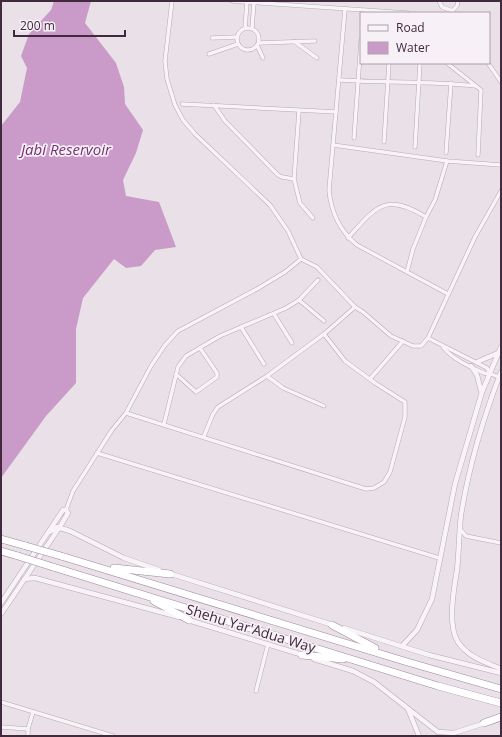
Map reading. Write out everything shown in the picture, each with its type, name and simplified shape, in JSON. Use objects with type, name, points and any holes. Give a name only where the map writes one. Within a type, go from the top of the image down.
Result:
[{"type":"highway","name":"Shehu Yar'Adua Way","points":[[1,539],[501,689]]},
{"type":"highway","name":"Shehu Yar'Adua Way","points":[[1,551],[438,686],[501,703]]},
{"type":"highway","points":[[81,562],[110,568],[170,574]]},
{"type":"highway","points":[[119,588],[154,601],[189,620]]},
{"type":"highway","points":[[332,625],[389,656]]},
{"type":"highway","points":[[302,655],[347,660],[375,666]]},
{"type":"highway","points":[[484,723],[501,717]]},
{"type":"street","points":[[172,1],[165,61],[167,79],[183,120],[195,134],[226,162],[278,216],[288,231],[301,259],[317,267],[355,307],[391,336],[413,346],[421,346],[428,338],[475,237],[501,191]]},
{"type":"street","points":[[232,1],[392,12]]},
{"type":"street","points":[[439,1],[442,7],[451,12],[458,1]]},
{"type":"street","points":[[245,28],[247,2]]},
{"type":"street","points":[[252,28],[254,3]]},
{"type":"street","points":[[345,9],[340,80],[329,190],[330,202],[338,222],[348,238],[357,245],[448,294]]},
{"type":"street","points":[[263,58],[258,44],[259,35],[252,28],[245,28],[239,32],[237,37],[238,44],[246,50],[251,49],[258,44],[315,41]]},
{"type":"street","points":[[212,38],[237,37]]},
{"type":"street","points":[[294,42],[317,58]]},
{"type":"street","points":[[209,54],[238,44]]},
{"type":"street","points":[[354,138],[360,55]]},
{"type":"street","points":[[384,142],[389,64]]},
{"type":"street","points":[[415,147],[420,64]]},
{"type":"street","points":[[449,64],[481,90],[482,95],[478,155]]},
{"type":"street","points":[[489,64],[501,82]]},
{"type":"street","points":[[340,80],[388,83],[451,83],[476,86]]},
{"type":"street","points":[[446,153],[451,83]]},
{"type":"street","points":[[182,104],[336,112]]},
{"type":"street","points":[[214,105],[225,121],[278,175],[294,179]]},
{"type":"street","points":[[299,111],[294,179],[300,203],[313,218]]},
{"type":"street","points":[[333,145],[447,161],[501,165]]},
{"type":"street","points":[[407,272],[413,248],[435,200],[447,161]]},
{"type":"street","points":[[348,238],[371,213],[387,205],[408,206],[426,217]]},
{"type":"street","points":[[1,614],[60,527],[68,513],[66,510],[73,491],[97,453],[126,413],[151,366],[165,346],[178,332],[257,289],[285,272],[301,259]]},
{"type":"street","points":[[164,424],[176,374],[181,362],[220,336],[274,314],[299,300],[318,280]]},
{"type":"street","points":[[299,300],[324,321]]},
{"type":"street","points":[[204,436],[213,414],[218,407],[267,376],[324,334],[355,307]]},
{"type":"street","points":[[274,314],[292,343]]},
{"type":"street","points":[[241,327],[264,364]]},
{"type":"street","points":[[126,413],[204,436],[366,489],[374,488],[387,478],[393,466],[405,417],[405,402],[346,361],[324,334]]},
{"type":"street","points":[[428,338],[477,362],[487,368],[490,373]]},
{"type":"street","points":[[370,379],[403,341]]},
{"type":"street","points":[[442,346],[449,355],[485,374],[500,374],[485,414],[471,468],[460,529],[452,613],[457,640],[472,656],[501,669]]},
{"type":"street","points":[[402,646],[417,630],[432,599],[455,484],[482,392],[501,347]]},
{"type":"street","points":[[176,374],[196,392],[218,377],[217,373],[200,348]]},
{"type":"street","points":[[477,362],[498,352]]},
{"type":"street","points":[[471,366],[477,375],[482,392]]},
{"type":"street","points":[[267,376],[283,388],[324,406]]},
{"type":"street","points":[[97,453],[439,558]]},
{"type":"street","points":[[1,604],[50,532],[63,510],[66,510]]},
{"type":"street","points":[[65,518],[66,527],[70,531]]},
{"type":"street","points":[[50,532],[53,529],[60,527],[124,558],[170,574],[402,646],[481,669],[501,672]]},
{"type":"street","points":[[460,529],[466,536]]},
{"type":"street","points":[[459,539],[466,536],[501,543]]},
{"type":"street","points":[[28,563],[27,568],[29,573],[35,578]]},
{"type":"street","points":[[24,579],[35,578],[189,620],[338,666],[365,677],[383,688],[438,732],[449,733],[464,730]]},
{"type":"street","points":[[256,691],[268,644]]},
{"type":"street","points":[[481,669],[483,662]]},
{"type":"street","points":[[1,702],[113,736]]},
{"type":"street","points":[[408,708],[419,736]]},
{"type":"street","points":[[28,736],[28,729],[33,712]]},
{"type":"street","points":[[452,736],[484,723],[501,720]]},
{"type":"street","points":[[1,727],[28,729]]},
{"type":"water","name":"Jabi Reservoir","points":[[54,1],[91,1],[85,23],[116,63],[124,87],[125,104],[143,130],[136,153],[123,180],[126,196],[159,202],[176,247],[155,250],[141,266],[126,268],[114,259],[83,298],[76,329],[76,383],[46,416],[1,478],[1,126],[20,102],[27,68],[21,56],[29,34],[51,10]]}]
